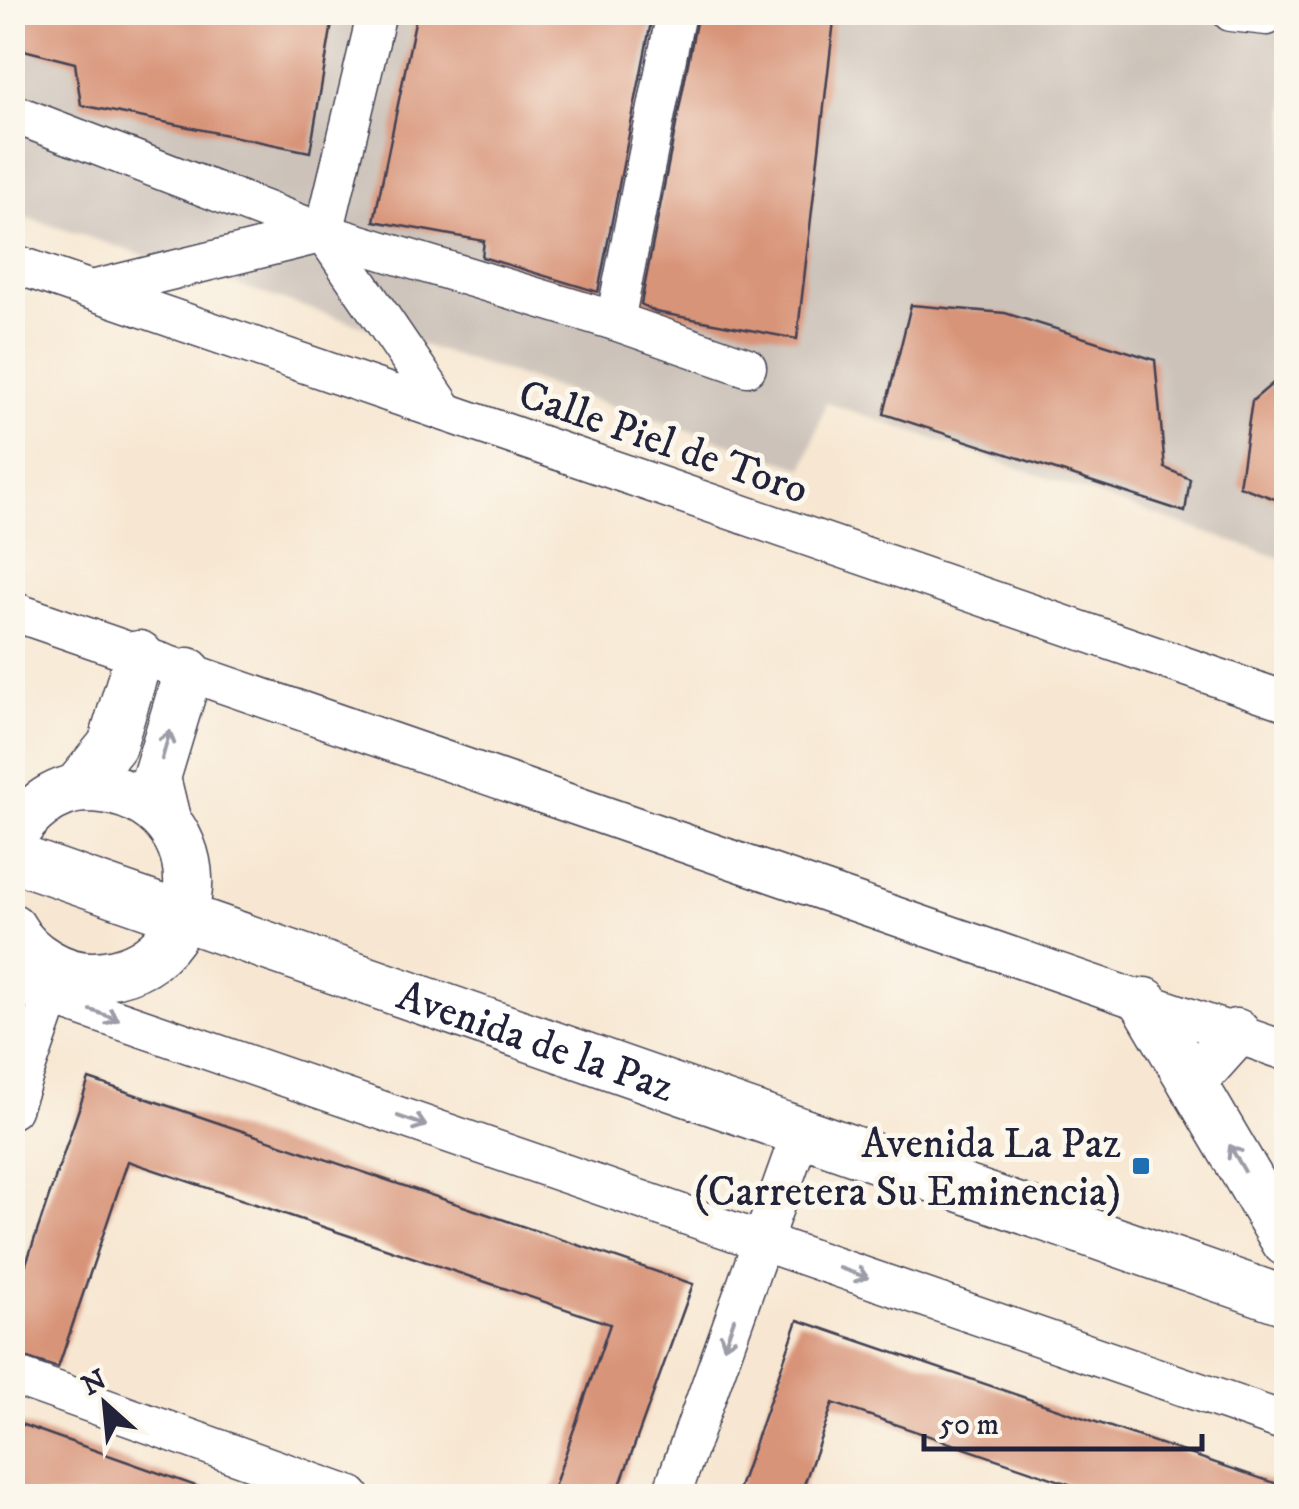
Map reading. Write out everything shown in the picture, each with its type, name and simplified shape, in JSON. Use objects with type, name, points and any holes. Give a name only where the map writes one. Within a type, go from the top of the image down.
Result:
[{"type":"main road","points":[[77,788],[112,745],[139,655]]},
{"type":"main road","points":[[12,928],[56,983],[121,972],[148,960],[170,938],[182,916],[189,879],[183,847],[166,819],[156,778],[188,672]]},
{"type":"main road","points":[[12,838],[22,822],[46,800],[77,788],[110,788],[140,799],[166,819]]},
{"type":"main road","name":"Avenida de la Paz","points":[[12,857],[1286,1300]]},
{"type":"main road","points":[[1146,1002],[1286,1242]]},
{"type":"main road","points":[[1192,1082],[1236,1034]]},
{"type":"street","points":[[377,12],[324,233],[446,412]]},
{"type":"street","points":[[615,321],[676,12]]},
{"type":"street","points":[[12,114],[324,233],[615,321],[748,367]]},
{"type":"street","points":[[92,290],[324,233]]},
{"type":"street","name":"Calle Piel de Toro","points":[[12,263],[1286,701]]},
{"type":"street","points":[[12,611],[1286,1051]]},
{"type":"street","points":[[12,983],[56,983],[762,1241],[1286,1422]]},
{"type":"street","points":[[12,1110],[56,983]]},
{"type":"street","points":[[670,1496],[801,1132]]},
{"type":"street","points":[[12,1375],[351,1496]]},
{"type":"shaded area","points":[[13,13],[1286,13],[1286,560],[826,402],[804,468],[13,213]]},
{"type":"building","points":[[12,12],[334,12],[310,152],[81,105],[75,63],[12,47]]},
{"type":"building","points":[[417,12],[653,12],[598,292],[482,257],[484,241],[374,221]]},
{"type":"building","points":[[698,12],[835,12],[797,339],[656,312],[641,304]]},
{"type":"building","points":[[911,305],[1005,313],[1155,360],[1165,468],[1190,479],[1185,512],[884,414]]},
{"type":"building","points":[[1286,372],[1286,503],[1239,486],[1252,401]]},
{"type":"building","points":[[89,1079],[693,1284],[616,1496],[551,1496],[610,1324],[128,1161],[58,1368],[12,1353],[12,1305]]},
{"type":"building","points":[[798,1320],[1286,1487],[1286,1496],[1104,1496],[833,1403],[800,1496],[736,1496]]},
{"type":"building","points":[[12,1421],[213,1492],[212,1496],[12,1496]]},
{"type":"place","name":"Avenida La Paz (Carretera Su Eminencia)","points":[[1141,1166]]}]
